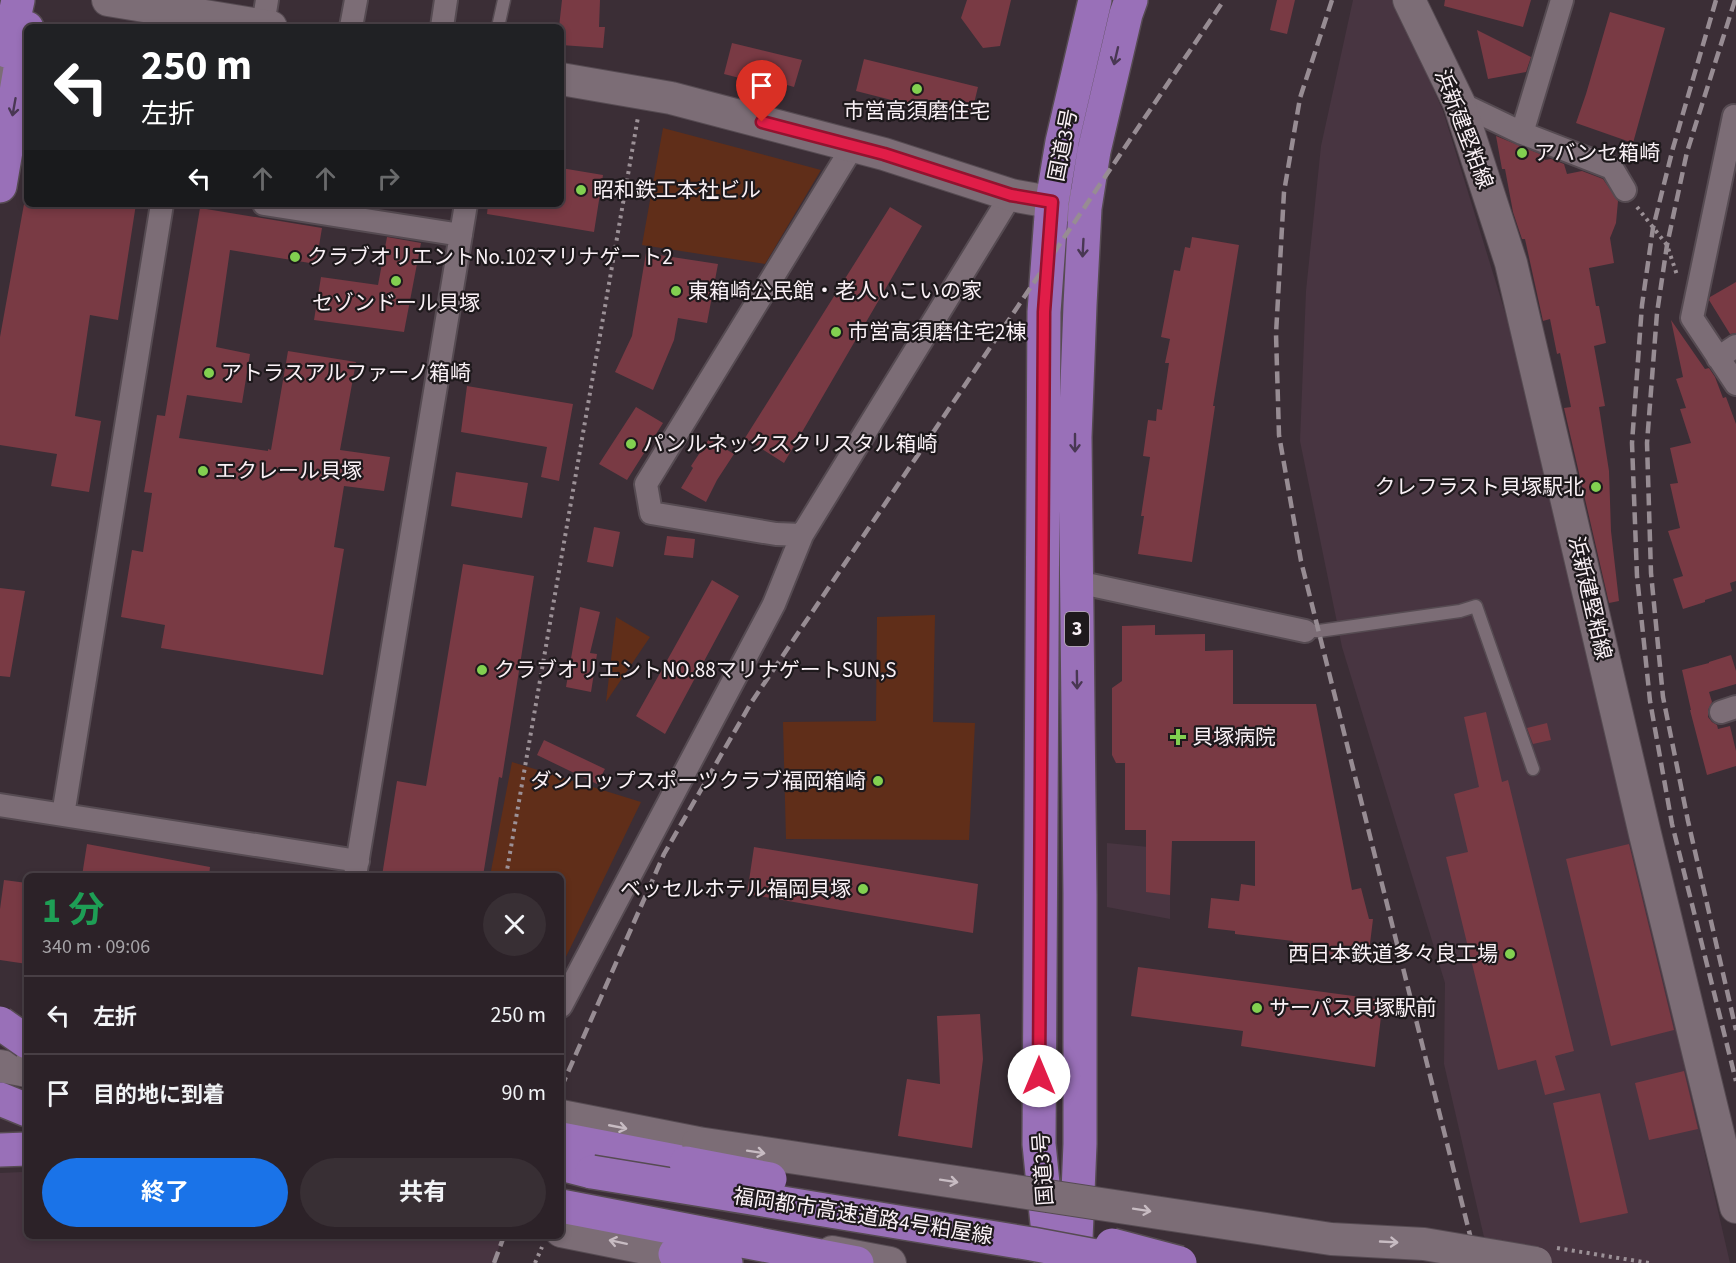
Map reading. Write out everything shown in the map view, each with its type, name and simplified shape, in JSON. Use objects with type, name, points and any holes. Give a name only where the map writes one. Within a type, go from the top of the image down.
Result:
[{"type":"highway","points":[[0,81],[18,0]]},
{"type":"highway","points":[[28,24],[32,0]]},
{"type":"highway","name":"国道3号","points":[[1063,1263],[1039,1144],[1044,312],[1052,202],[1062,142],[1095,0]]},
{"type":"highway","name":"国道3号","points":[[1063,1263],[1080,1144],[1075,437],[1085,208],[1094,151],[1131,0]]},
{"type":"highway","points":[[0,186],[24,46]]},
{"type":"highway","points":[[0,1023],[24,1040]]},
{"type":"highway","points":[[0,1099],[24,1109]]},
{"type":"highway","points":[[0,1108],[24,1110]]},
{"type":"highway","points":[[564,1141],[1079,1237],[1180,1263]]},
{"type":"highway","points":[[0,1150],[24,1149]]},
{"type":"highway","name":"福岡都市高速道路4号粕屋線","points":[[569,1170],[1032,1244],[1133,1263]]},
{"type":"highway","name":"福岡都市高速道路4号粕屋線","points":[[564,1207],[857,1263]]},
{"type":"highway","points":[[690,1259],[726,1263]]},
{"type":"street","points":[[0,73],[11,0]]},
{"type":"street","points":[[108,0],[267,18]]},
{"type":"street","points":[[352,24],[356,0]]},
{"type":"street","points":[[442,24],[446,0]]},
{"type":"street","name":"浜新建堅粕線","points":[[1409,0],[1459,103],[1511,263],[1736,1208]]},
{"type":"street","points":[[1522,133],[1562,0]]},
{"type":"street","points":[[564,80],[683,101],[884,154],[1011,195],[1085,208]]},
{"type":"street","points":[[1459,103],[1522,133],[1612,168],[1625,190]]},
{"type":"street","points":[[1736,120],[1734,116],[1692,318],[1727,352],[1736,384]]},
{"type":"street","points":[[802,535],[776,534],[651,513],[646,484],[853,146]]},
{"type":"street","points":[[564,1000],[774,604],[802,535],[1011,195]]},
{"type":"street","points":[[63,815],[162,207]]},
{"type":"street","points":[[283,207],[460,235]]},
{"type":"street","points":[[0,805],[356,869],[465,207]]},
{"type":"street","points":[[1077,582],[1305,631]]},
{"type":"street","points":[[0,1028],[24,1033]]},
{"type":"street","points":[[0,1066],[24,1070]]},
{"type":"street","points":[[564,1117],[698,1143],[1331,1239],[1424,1244],[1536,1263]]},
{"type":"street","points":[[0,1141],[24,1140]]},
{"type":"street","points":[[569,1170],[775,1215],[1063,1263]]},
{"type":"street","points":[[564,1202],[890,1263]]},
{"type":"street","points":[[551,1239],[690,1259]]},
{"type":"lane","points":[[499,24],[504,0]]},
{"type":"lane","points":[[1305,631],[1460,611],[1476,606],[1533,769]]},
{"type":"path","points":[[507,873],[643,93]]},
{"type":"path","points":[[1625,190],[1666,245],[1677,276]]},
{"type":"path","points":[[535,1263],[551,1239]]},
{"type":"shaded area","points":[[1353,0],[1394,0],[1443,111],[1529,390],[1730,1263],[1490,1263],[1444,1064],[1445,983],[1342,647],[1300,441],[1306,291],[1321,146]]},
{"type":"shaded area","points":[[663,128],[821,170],[765,264],[642,245]]},
{"type":"shaded area","name":"ダンロップスポーツクラブ福岡箱崎","points":[[935,615],[933,722],[975,723],[969,840],[786,839],[783,722],[876,721],[877,617]]},
{"type":"shaded area","points":[[616,617],[650,637],[606,702]]},
{"type":"shaded area","points":[[512,762],[641,802],[564,961],[564,873],[491,873]]},
{"type":"shaded area","points":[[1107,843],[1170,849],[1170,919],[1107,907]]},
{"type":"shaded area","points":[[24,1172],[24,1239],[502,1239],[494,1263],[0,1263],[0,1173]]},
{"type":"building","points":[[562,0],[600,0],[599,27],[605,27],[603,48],[564,45],[564,24],[559,24]]},
{"type":"building","points":[[967,0],[1011,0],[1000,46],[983,48],[961,18]]},
{"type":"building","points":[[1277,0],[1295,0],[1287,34],[1270,30]]},
{"type":"building","points":[[1445,0],[1531,0],[1523,27],[1444,6]]},
{"type":"building","points":[[1610,12],[1665,28],[1633,143],[1576,123]]},
{"type":"building","points":[[1477,30],[1531,57],[1526,72],[1488,79]]},
{"type":"building","points":[[732,43],[802,60],[794,87],[753,75],[751,81],[724,74]]},
{"type":"building","name":"市営高須磨住宅","points":[[864,59],[978,87],[970,120],[856,91]]},
{"type":"building","points":[[1496,136],[1545,156],[1545,160],[1551,159],[1564,164],[1567,174],[1582,171],[1603,179],[1618,201],[1616,223],[1610,238],[1614,263],[1589,268],[1606,343],[1594,346],[1605,406],[1599,407],[1609,471],[1611,531],[1619,601],[1609,603],[1564,408],[1571,407],[1560,353],[1557,354],[1550,319],[1543,321],[1525,239],[1522,239],[1513,212]]},
{"type":"building","name":"昭和鉄工本社ビル","points":[[564,168],[603,175],[594,232],[487,214],[488,207],[564,207]]},
{"type":"building","points":[[24,204],[24,207],[136,207],[118,320],[90,315],[75,416],[101,421],[89,492],[51,486],[57,454],[0,445],[0,337]]},
{"type":"building","name":"市営高須磨住宅2棟","points":[[890,207],[922,226],[784,463],[745,438]]},
{"type":"building","points":[[200,208],[322,228],[316,264],[230,250],[216,347],[250,354],[242,403],[187,395],[179,438],[271,450],[288,351],[356,362],[340,450],[390,457],[384,491],[344,486],[334,547],[344,549],[323,675],[161,648],[165,625],[121,617],[132,550],[143,552],[152,493],[144,492],[157,415],[165,416]]},
{"type":"building","name":"セゾンドール貝塚","points":[[387,237],[421,243],[404,332],[314,320],[321,277],[378,285]]},
{"type":"building","points":[[1192,237],[1239,245],[1213,406],[1215,406],[1192,562],[1138,554],[1150,457],[1143,456],[1148,420],[1156,421],[1157,409],[1162,410],[1169,363],[1165,363],[1170,339],[1161,337],[1174,270],[1180,271],[1185,247],[1190,248]]},
{"type":"building","name":"東箱崎公民館・老人いこいの家","points":[[646,253],[718,264],[707,323],[678,318],[674,340],[653,390],[615,372],[632,336]]},
{"type":"building","points":[[1736,282],[1736,333],[1730,334],[1709,300],[1710,297]]},
{"type":"building","points":[[1671,320],[1705,369],[1709,368],[1715,377],[1723,398],[1726,397],[1736,424],[1736,581],[1730,583],[1732,591],[1683,609],[1673,579],[1683,576],[1668,531],[1680,528],[1670,484],[1678,483],[1670,448],[1691,443],[1680,409],[1686,408],[1676,379],[1683,377]]},
{"type":"building","points":[[467,386],[573,404],[559,481],[541,477],[547,447],[461,432]]},
{"type":"building","name":"パンルネックスクリスタル箱崎","points":[[636,407],[663,423],[627,480],[599,464]]},
{"type":"building","points":[[709,439],[734,454],[706,502],[681,488],[693,468],[691,466]]},
{"type":"building","points":[[456,472],[528,483],[522,518],[451,506]]},
{"type":"building","points":[[594,527],[620,532],[613,567],[587,562]]},
{"type":"building","points":[[667,536],[695,539],[693,558],[664,555]]},
{"type":"building","points":[[463,564],[534,576],[502,778],[499,777],[483,873],[382,873],[397,781],[426,786]]},
{"type":"building","points":[[712,580],[739,596],[665,734],[636,716]]},
{"type":"building","points":[[0,588],[25,591],[10,677],[0,676]]},
{"type":"building","points":[[580,607],[600,612],[590,653],[597,654],[591,692],[566,687]]},
{"type":"building","points":[[1155,625],[1155,635],[1205,634],[1205,651],[1233,650],[1233,704],[1316,704],[1352,890],[1361,888],[1369,919],[1373,919],[1369,952],[1340,948],[1339,956],[1292,949],[1293,941],[1235,934],[1235,931],[1208,928],[1211,898],[1239,901],[1241,884],[1255,886],[1255,841],[1172,841],[1170,895],[1146,892],[1146,830],[1125,830],[1125,763],[1116,763],[1112,755],[1112,688],[1122,681],[1122,626]]},
{"type":"building","points":[[1731,655],[1736,671],[1736,684],[1709,692],[1712,702],[1708,710],[1708,717],[1718,729],[1730,726],[1736,751],[1736,766],[1707,775],[1682,670]]},
{"type":"building","name":"西日本鉄道多々良工場","points":[[1486,712],[1502,782],[1508,780],[1574,1051],[1555,1056],[1565,1090],[1545,1095],[1536,1060],[1498,1070],[1446,857],[1468,852],[1454,794],[1479,787],[1464,717]]},
{"type":"building","points":[[1547,723],[1551,740],[1533,744],[1527,728]]},
{"type":"building","points":[[544,740],[605,769],[597,784],[537,755]]},
{"type":"building","points":[[87,844],[210,867],[209,873],[82,873]]},
{"type":"building","points":[[1629,844],[1674,1030],[1611,1046],[1566,859]]},
{"type":"building","name":"ベッセルホテル福岡貝塚","points":[[754,847],[978,884],[973,933],[747,894]]},
{"type":"building","points":[[4,880],[24,883],[24,964],[0,960],[0,909]]},
{"type":"building","name":"サーパス貝塚駅前","points":[[1138,967],[1383,1000],[1375,1067],[1241,1046],[1243,1031],[1131,1016]]},
{"type":"building","points":[[980,1014],[983,1059],[972,1148],[898,1136],[907,1079],[940,1084],[937,1016]]},
{"type":"building","points":[[1684,1071],[1698,1129],[1649,1140],[1635,1083]]},
{"type":"building","points":[[1600,1093],[1628,1213],[1580,1223],[1553,1103]]},
{"type":"railway","points":[[564,1081],[664,854],[751,703],[1224,0]]},
{"type":"railway","points":[[1332,0],[1300,98],[1284,192],[1276,334],[1279,435],[1301,561],[1477,1263]]},
{"type":"railway","points":[[1716,0],[1673,148],[1653,228],[1642,305],[1632,443],[1637,576],[1650,701],[1672,824],[1736,1081]]},
{"type":"railway","points":[[1735,0],[1687,152],[1667,245],[1657,313],[1647,443],[1651,573],[1663,697],[1688,821],[1736,1030]]},
{"type":"railway","points":[[494,1263],[503,1239]]},
{"type":"place","name":"市営高須磨住宅","points":[[917,89]]},
{"type":"place","name":"アバンセ箱崎","points":[[1522,153]]},
{"type":"place","name":"昭和鉄工本社ビル","points":[[581,190]]},
{"type":"place","name":"クラブオリエントNo.102マリナゲート2","points":[[295,257]]},
{"type":"place","name":"セゾンドール貝塚","points":[[396,281]]},
{"type":"place","name":"東箱崎公民館・老人いこいの家","points":[[676,291]]},
{"type":"place","name":"市営高須磨住宅2棟","points":[[836,332]]},
{"type":"place","name":"アトラスアルファーノ箱崎","points":[[209,373]]},
{"type":"place","name":"パンルネックスクリスタル箱崎","points":[[631,444]]},
{"type":"place","name":"エクレール貝塚","points":[[203,471]]},
{"type":"place","name":"クレフラスト貝塚駅北","points":[[1596,487]]},
{"type":"place","name":"クラブオリエントNO.88マリナゲートSUN,S","points":[[482,670]]},
{"type":"place","name":"貝塚病院","points":[[1178,737]]},
{"type":"place","name":"ダンロップスポーツクラブ福岡箱崎","points":[[878,781]]},
{"type":"place","name":"ベッセルホテル福岡貝塚","points":[[863,889]]},
{"type":"place","name":"西日本鉄道多々良工場","points":[[1510,954]]},
{"type":"place","name":"サーパス貝塚駅前","points":[[1257,1008]]},
{"type":"route","points":[[762,122],[884,154],[1011,195],[1052,202],[1044,312],[1039,1076]]}]
